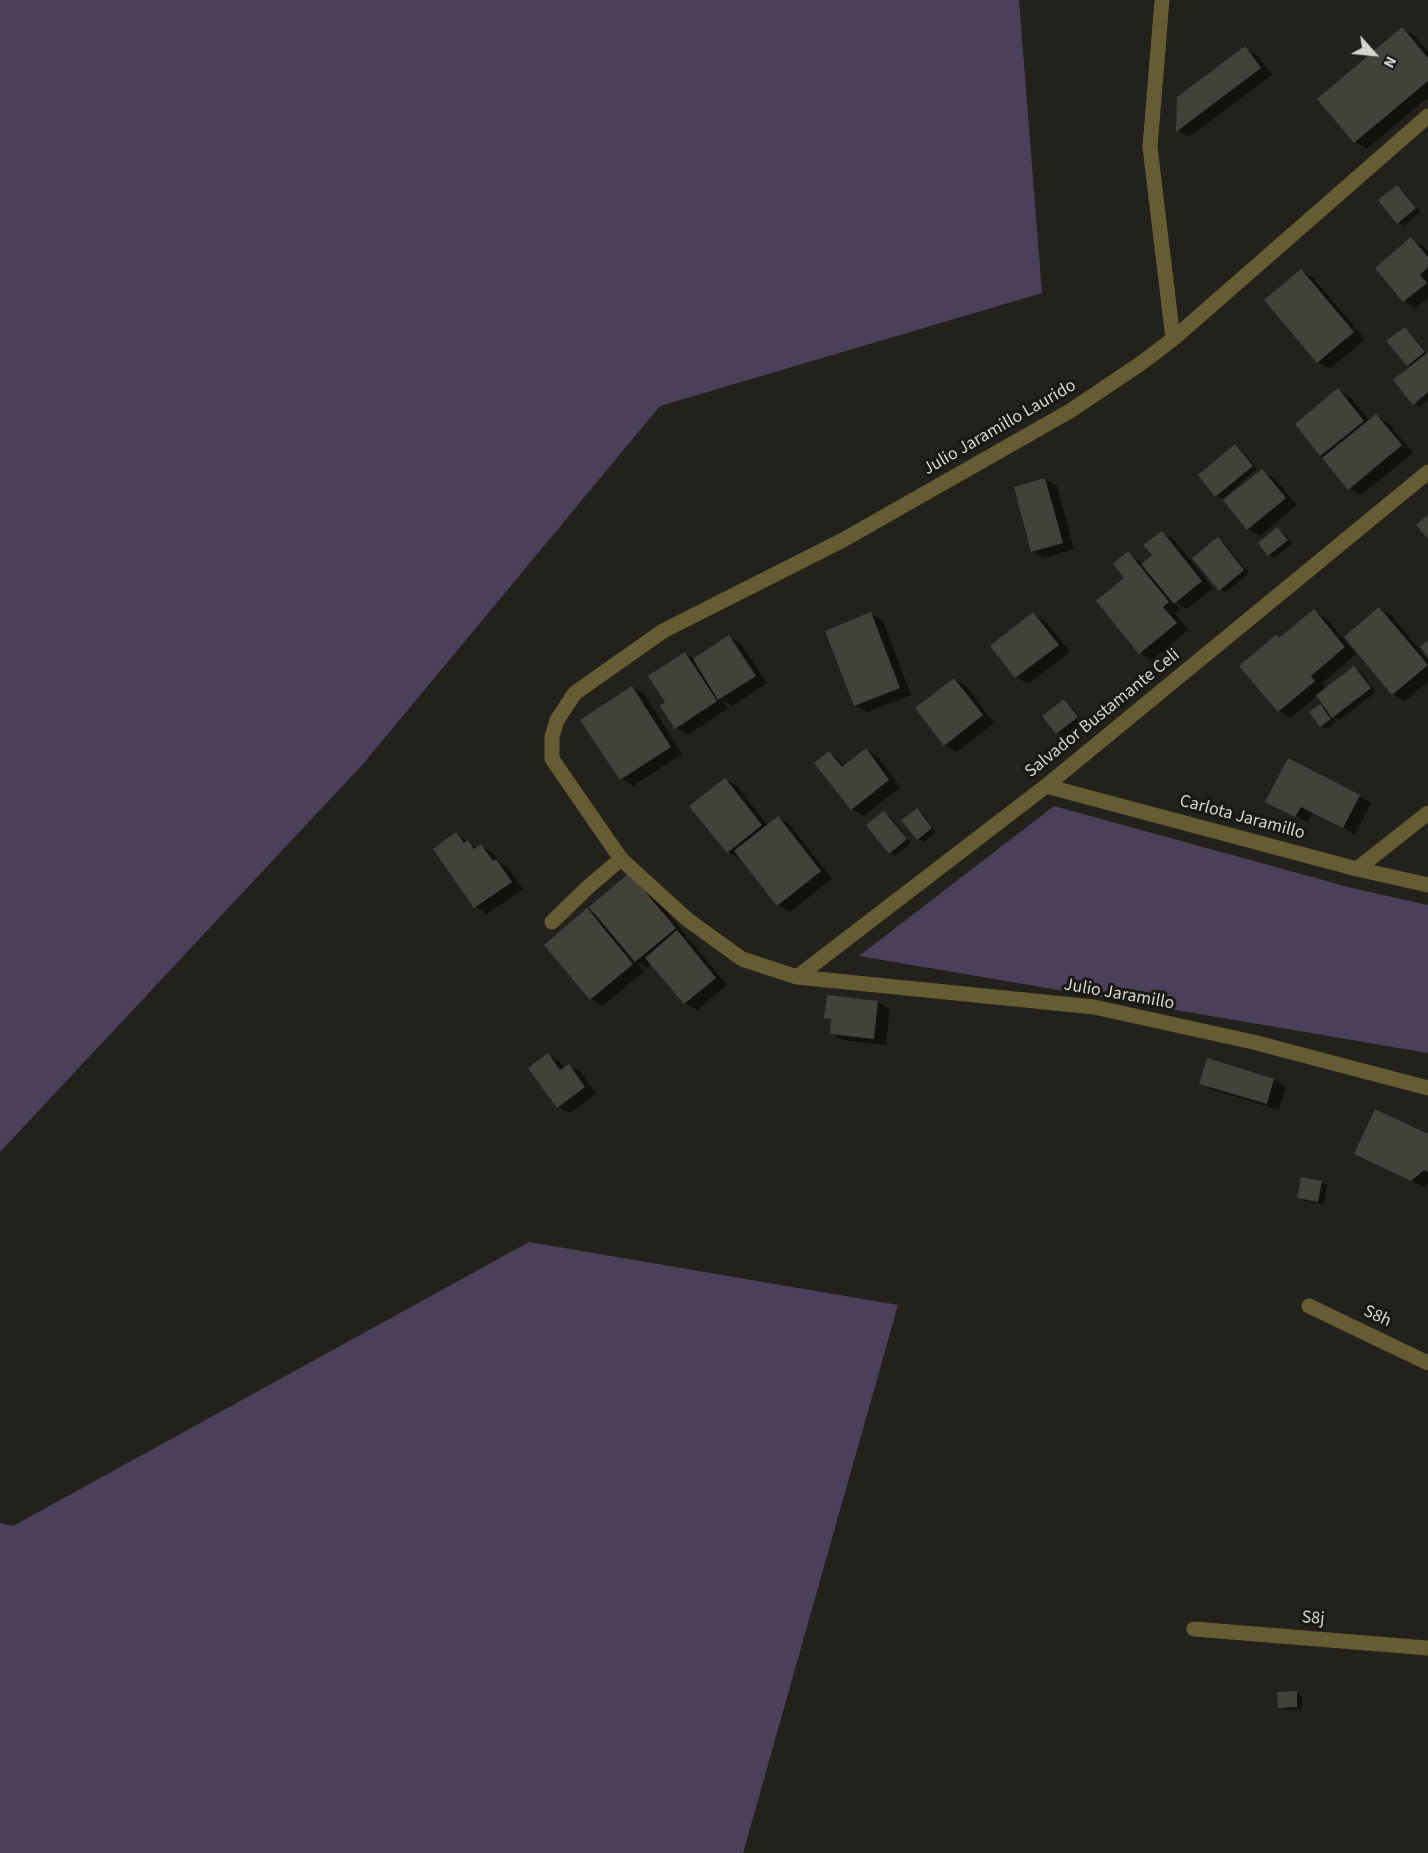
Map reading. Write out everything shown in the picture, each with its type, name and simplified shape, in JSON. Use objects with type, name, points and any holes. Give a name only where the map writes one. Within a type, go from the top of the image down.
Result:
[{"type":"street","points":[[1162,0],[1150,147],[1173,339]]},
{"type":"street","name":"Julio Jaramillo Laurido","points":[[557,720],[575,693],[663,631],[843,540],[1070,411],[1140,364],[1173,339],[1428,116]]},
{"type":"street","name":"Salvador Bustamante Celi","points":[[797,977],[1046,786],[1428,472]]},
{"type":"street","name":"Julio Jaramillo","points":[[557,720],[552,737],[552,759],[621,859],[688,921],[742,959],[797,977],[1094,1007],[1253,1042],[1428,1088]]},
{"type":"street","name":"Carlota Jaramillo","points":[[1046,786],[1357,869],[1428,885]]},
{"type":"street","points":[[1357,869],[1428,813]]},
{"type":"street","points":[[552,922],[621,859]]},
{"type":"street","name":"S8h","points":[[1309,1306],[1428,1363]]},
{"type":"street","name":"S8j","points":[[1194,1629],[1428,1648]]},
{"type":"shaded area","points":[[0,0],[1019,0],[1042,293],[660,406],[363,764],[0,1152]]},
{"type":"shaded area","points":[[1054,806],[1352,888],[1428,905],[1428,1053],[859,956]]},
{"type":"shaded area","points":[[529,1242],[898,1305],[743,1853],[0,1853],[0,1523],[13,1526]]},
{"type":"building","points":[[1402,27],[1428,58],[1428,81],[1354,143],[1317,99]]},
{"type":"building","points":[[1245,46],[1261,68],[1176,132],[1177,97]]},
{"type":"building","points":[[1397,185],[1416,208],[1397,224],[1378,200]]},
{"type":"building","points":[[1411,237],[1428,257],[1428,267],[1420,275],[1427,283],[1403,302],[1375,268]]},
{"type":"building","points":[[1301,269],[1354,332],[1317,363],[1264,300]]},
{"type":"building","points":[[1405,327],[1425,352],[1407,366],[1386,341]]},
{"type":"building","points":[[1428,352],[1428,392],[1413,405],[1393,380]]},
{"type":"building","points":[[1338,388],[1364,421],[1320,456],[1295,424]]},
{"type":"building","points":[[1376,414],[1402,445],[1348,490],[1322,458]]},
{"type":"building","points":[[1235,444],[1253,466],[1215,497],[1198,475]]},
{"type":"building","points":[[1262,469],[1286,498],[1247,530],[1223,500]]},
{"type":"building","points":[[1045,478],[1063,543],[1031,552],[1014,487]]},
{"type":"building","points":[[1428,515],[1428,539],[1416,525]]},
{"type":"building","points":[[1277,527],[1288,540],[1268,556],[1258,543]]},
{"type":"building","points":[[1162,531],[1202,581],[1174,604],[1141,564],[1152,555],[1143,545]]},
{"type":"building","points":[[1218,537],[1244,570],[1219,591],[1192,558]]},
{"type":"building","points":[[1128,551],[1169,602],[1163,607],[1177,623],[1139,654],[1096,601],[1124,578],[1113,564]]},
{"type":"building","points":[[1379,607],[1428,665],[1392,695],[1344,637]]},
{"type":"building","points":[[1314,609],[1345,647],[1311,676],[1315,681],[1278,712],[1239,666],[1276,635],[1279,638]]},
{"type":"building","points":[[871,612],[900,688],[854,706],[825,631]]},
{"type":"building","points":[[1033,612],[1059,645],[1015,678],[990,646]]},
{"type":"building","points":[[729,635],[756,676],[718,700],[693,659]]},
{"type":"building","points":[[1428,640],[1428,657],[1420,647]]},
{"type":"building","points":[[685,652],[717,701],[675,729],[660,706],[665,702],[648,676]]},
{"type":"building","points":[[1354,666],[1371,688],[1332,718],[1316,695]]},
{"type":"building","points":[[954,678],[983,715],[944,746],[915,708]]},
{"type":"building","points":[[632,686],[671,747],[620,780],[580,720]]},
{"type":"building","points":[[1064,699],[1078,717],[1056,734],[1042,716]]},
{"type":"building","points":[[1320,704],[1331,719],[1320,727],[1309,712]]},
{"type":"building","points":[[866,748],[889,780],[851,810],[814,763],[829,751],[842,767]]},
{"type":"building","points":[[1288,758],[1360,795],[1343,828],[1301,807],[1295,817],[1265,802]]},
{"type":"building","points":[[725,778],[762,825],[727,853],[689,806]]},
{"type":"building","points":[[917,808],[932,828],[917,840],[901,820]]},
{"type":"building","points":[[884,811],[907,839],[889,854],[866,825]]},
{"type":"building","points":[[778,816],[821,871],[777,906],[734,851]]},
{"type":"building","points":[[456,832],[464,843],[468,840],[474,849],[481,844],[493,861],[496,859],[512,882],[474,908],[433,849]]},
{"type":"building","points":[[629,873],[676,928],[635,962],[589,907]]},
{"type":"building","points":[[587,908],[633,964],[590,1000],[544,945]]},
{"type":"building","points":[[677,930],[716,978],[684,1004],[645,958]]},
{"type":"building","points":[[827,995],[878,1001],[874,1039],[830,1034],[831,1019],[824,1018]]},
{"type":"building","points":[[548,1053],[560,1070],[569,1064],[585,1087],[557,1108],[528,1068]]},
{"type":"building","points":[[1207,1058],[1274,1079],[1267,1104],[1199,1084]]},
{"type":"building","points":[[1375,1109],[1428,1134],[1428,1172],[1424,1170],[1411,1181],[1354,1154]]},
{"type":"building","points":[[1301,1177],[1322,1181],[1318,1202],[1297,1198]]},
{"type":"building","points":[[1297,1691],[1297,1707],[1278,1708],[1277,1692]]}]
